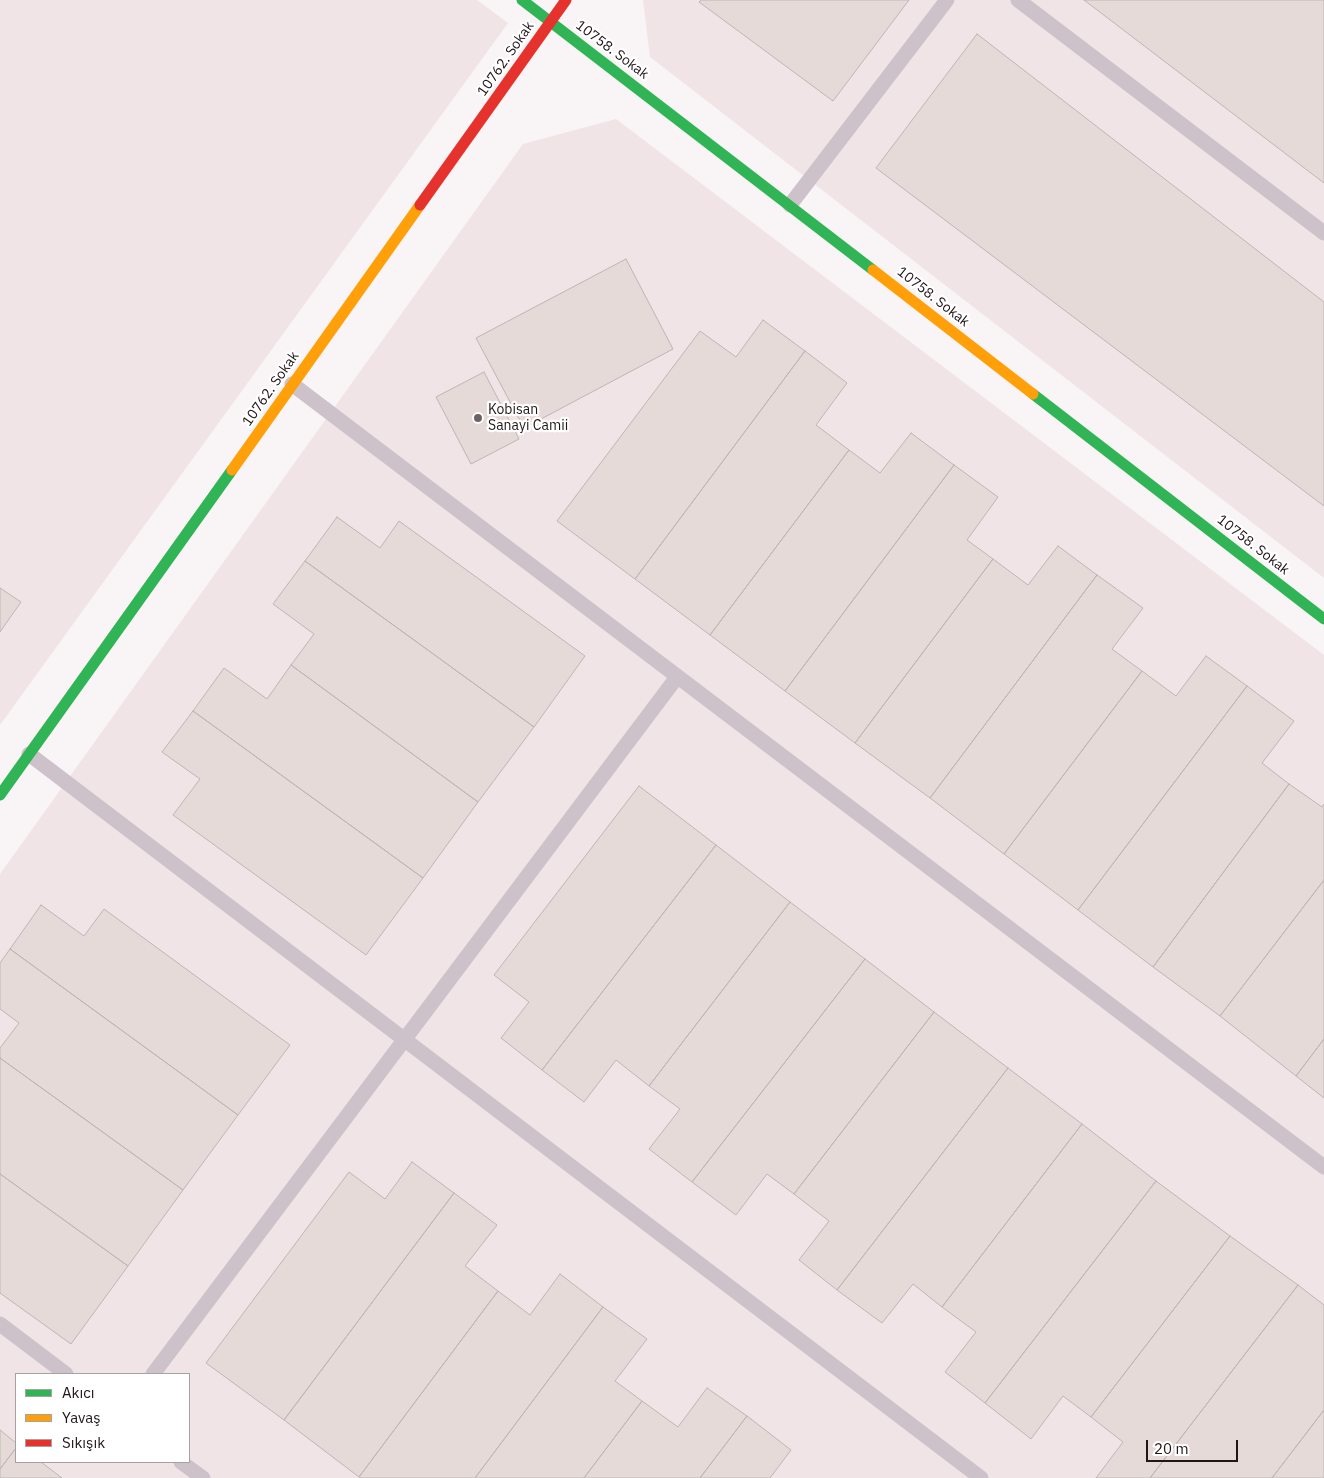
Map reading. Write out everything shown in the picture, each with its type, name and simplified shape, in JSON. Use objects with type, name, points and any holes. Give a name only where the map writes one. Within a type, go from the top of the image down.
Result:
[{"type":"street","name":"10758. Sokak","points":[[522,0],[1324,618]]},
{"type":"street","name":"10762. Sokak","points":[[0,795],[566,0]]},
{"type":"lane","points":[[790,205],[947,0]]},
{"type":"lane","points":[[1018,0],[1324,233]]},
{"type":"lane","points":[[292,384],[1324,1167]]},
{"type":"lane","points":[[154,1373],[677,677]]},
{"type":"lane","points":[[29,754],[981,1478]]},
{"type":"lane","points":[[0,1324],[65,1373]]},
{"type":"lane","points":[[182,1463],[203,1478]]},
{"type":"shaded area","points":[[0,0],[477,0],[508,23],[0,725]]},
{"type":"shaded area","points":[[643,0],[1324,0],[1324,578],[650,57]]},
{"type":"shaded area","points":[[616,119],[1324,655],[1324,1478],[0,1478],[0,874],[523,144]]},
{"type":"building","points":[[701,0],[909,0],[833,101],[699,2]]},
{"type":"building","points":[[1084,0],[1324,0],[1324,183]]},
{"type":"building","points":[[977,34],[1324,302],[1324,506],[876,168]]},
{"type":"building","points":[[626,259],[673,349],[524,428],[476,338]]},
{"type":"building","points":[[763,320],[805,351],[635,579],[557,521],[700,331],[736,357]]},
{"type":"building","points":[[805,351],[847,383],[816,425],[849,450],[710,635],[635,579]]},
{"type":"building","name":"Kobisan Sanayi Camii","points":[[484,372],[519,439],[471,464],[436,397]]},
{"type":"building","points":[[911,433],[954,465],[785,691],[710,635],[849,450],[880,473]]},
{"type":"building","points":[[954,465],[998,497],[967,540],[993,559],[855,743],[785,691]]},
{"type":"building","points":[[337,517],[380,548],[399,521],[585,656],[534,727],[305,561]]},
{"type":"building","points":[[1058,546],[1097,575],[930,798],[855,743],[993,559],[1028,585]]},
{"type":"building","points":[[305,561],[534,727],[478,802],[291,665],[314,634],[273,604]]},
{"type":"building","points":[[1097,575],[1143,608],[1112,649],[1142,671],[1004,854],[930,798]]},
{"type":"building","points":[[0,588],[21,602],[0,632]]},
{"type":"building","points":[[1206,656],[1247,686],[1078,910],[1004,854],[1142,671],[1176,696]]},
{"type":"building","points":[[291,665],[478,802],[423,878],[193,711],[224,668],[267,699]]},
{"type":"building","points":[[1247,686],[1294,721],[1262,763],[1289,784],[1153,967],[1078,910]]},
{"type":"building","points":[[193,711],[423,878],[366,955],[173,815],[200,779],[162,752]]},
{"type":"building","points":[[1289,784],[1322,807],[1324,804],[1324,880],[1220,1016],[1153,967]]},
{"type":"building","points":[[639,786],[716,845],[542,1070],[501,1038],[529,1002],[494,975]]},
{"type":"building","points":[[716,845],[790,902],[649,1086],[616,1060],[584,1102],[542,1070]]},
{"type":"building","points":[[1324,880],[1324,1039],[1296,1076],[1220,1016]]},
{"type":"building","points":[[790,902],[865,959],[692,1182],[649,1149],[680,1109],[649,1086]]},
{"type":"building","points":[[41,905],[84,936],[104,909],[290,1045],[238,1115],[10,949]]},
{"type":"building","points":[[10,949],[238,1115],[183,1190],[0,1058],[0,1048],[19,1023],[0,1009],[0,963]]},
{"type":"building","points":[[865,959],[934,1012],[794,1194],[767,1174],[736,1215],[692,1182]]},
{"type":"building","points":[[934,1012],[1008,1068],[837,1290],[799,1260],[829,1221],[794,1194]]},
{"type":"building","points":[[1324,1039],[1324,1098],[1296,1076]]},
{"type":"building","points":[[0,1058],[183,1190],[128,1266],[0,1174]]},
{"type":"building","points":[[1008,1068],[1082,1124],[942,1307],[913,1284],[882,1323],[837,1290]]},
{"type":"building","points":[[1082,1124],[1156,1181],[985,1403],[945,1372],[976,1332],[942,1307]]},
{"type":"building","points":[[412,1162],[454,1193],[284,1420],[206,1363],[349,1172],[385,1199]]},
{"type":"building","points":[[0,1174],[128,1266],[71,1344],[0,1293]]},
{"type":"building","points":[[1156,1181],[1230,1236],[1091,1417],[1063,1396],[1031,1439],[985,1403]]},
{"type":"building","points":[[454,1193],[497,1225],[465,1266],[498,1291],[359,1477],[284,1420]]},
{"type":"building","points":[[1230,1236],[1298,1285],[1150,1478],[1096,1478],[1123,1442],[1091,1417]]},
{"type":"building","points":[[560,1274],[603,1307],[475,1478],[359,1477],[498,1291],[530,1315]]},
{"type":"building","points":[[1298,1285],[1324,1305],[1324,1410],[1272,1478],[1150,1478]]},
{"type":"building","points":[[603,1307],[647,1339],[615,1381],[642,1401],[584,1478],[475,1478]]},
{"type":"building","points":[[707,1388],[747,1416],[700,1478],[584,1478],[642,1401],[678,1427]]},
{"type":"building","points":[[1324,1410],[1324,1478],[1272,1478]]},
{"type":"building","points":[[747,1416],[791,1450],[770,1478],[700,1478]]},
{"type":"building","points":[[0,1430],[15,1442],[15,1449],[0,1469]]},
{"type":"building","points":[[15,1449],[15,1463],[42,1463],[62,1478],[0,1478],[0,1469]]},
{"type":"traffic: fast","points":[[522,0],[873,270]]},
{"type":"traffic: fast","points":[[1033,394],[1324,619]]},
{"type":"traffic: fast","points":[[0,795],[232,470]]},
{"type":"traffic: slow","points":[[232,470],[420,205]]},
{"type":"traffic: slow","points":[[873,270],[1033,394]]},
{"type":"traffic: jam","points":[[420,205],[566,0]]},
{"type":"place","name":"Kobisan Sanayi Camii","points":[[478,418]]}]
